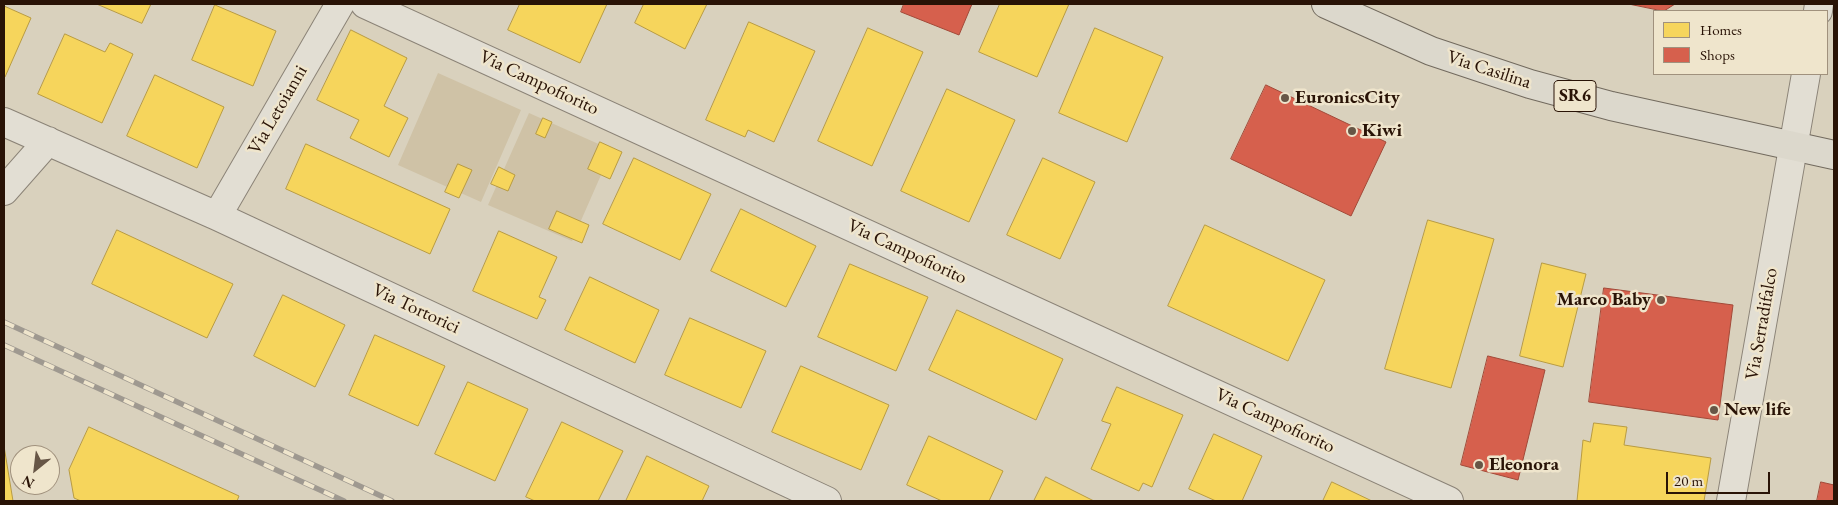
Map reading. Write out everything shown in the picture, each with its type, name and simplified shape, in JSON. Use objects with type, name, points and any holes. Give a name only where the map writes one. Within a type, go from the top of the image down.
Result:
[{"type":"main road","name":"Via Casilina","points":[[1326,4],[1431,50],[1522,81],[1611,106],[1834,156]]},
{"type":"street","name":"Via Letoianni","points":[[217,216],[340,4]]},
{"type":"street","name":"Via Campofiorito","points":[[365,4],[1449,501]]},
{"type":"street","name":"Via Serradifalco","points":[[1731,501],[1806,75]]},
{"type":"street","name":"Via Tortorici","points":[[4,122],[217,216],[826,501]]},
{"type":"street","points":[[4,191],[48,141]]},
{"type":"shaded area","points":[[438,73],[521,110],[481,202],[398,165]]},
{"type":"shaded area","points":[[529,113],[612,150],[572,241],[488,205]]},
{"type":"building: Homes","points":[[97,4],[151,4],[142,23]]},
{"type":"building: Homes","points":[[520,4],[607,4],[580,63],[508,30]]},
{"type":"building: Homes","points":[[644,4],[707,4],[685,49],[635,23]]},
{"type":"building: Homes","points":[[1000,4],[1069,4],[1037,77],[979,52]]},
{"type":"building: Homes","points":[[215,5],[276,31],[253,86],[192,60]]},
{"type":"building: Homes","points":[[4,6],[31,18],[5,77],[4,77]]},
{"type":"building: Homes","points":[[749,22],[815,51],[774,142],[748,130],[745,137],[706,120]]},
{"type":"building: Homes","points":[[868,28],[923,52],[872,166],[818,141]]},
{"type":"building: Homes","points":[[1095,28],[1163,57],[1127,142],[1059,113]]},
{"type":"building: Homes","points":[[351,30],[407,58],[384,106],[408,118],[389,157],[350,138],[359,120],[317,100]]},
{"type":"building: Homes","points":[[65,34],[105,52],[110,43],[133,54],[102,123],[38,94]]},
{"type":"building: Homes","points":[[155,75],[224,107],[197,168],[127,136]]},
{"type":"building: Homes","points":[[947,89],[1015,120],[969,222],[901,191]]},
{"type":"building: Homes","points":[[543,118],[552,122],[545,138],[536,134]]},
{"type":"building: Homes","points":[[600,142],[622,152],[610,179],[588,169]]},
{"type":"building: Homes","points":[[306,144],[450,209],[430,254],[286,189]]},
{"type":"building: Homes","points":[[634,158],[711,194],[680,260],[603,224]]},
{"type":"building: Homes","points":[[1043,158],[1095,182],[1060,259],[1007,235]]},
{"type":"building: Homes","points":[[458,164],[472,170],[459,198],[445,192]]},
{"type":"building: Homes","points":[[499,167],[515,175],[508,191],[491,184]]},
{"type":"building: Homes","points":[[741,209],[816,246],[786,307],[711,271]]},
{"type":"building: Homes","points":[[557,211],[589,225],[582,243],[549,229]]},
{"type":"building: Homes","points":[[1428,220],[1494,239],[1451,388],[1385,369]]},
{"type":"building: Homes","points":[[1205,225],[1325,280],[1288,361],[1168,306]]},
{"type":"building: Homes","points":[[117,230],[233,284],[207,338],[92,284]]},
{"type":"building: Homes","points":[[499,231],[557,257],[539,297],[546,300],[537,319],[473,291]]},
{"type":"building: Homes","points":[[1542,263],[1586,274],[1563,367],[1520,356]]},
{"type":"building: Homes","points":[[850,264],[928,297],[896,371],[818,337]]},
{"type":"building: Homes","points":[[590,277],[659,310],[635,363],[565,330]]},
{"type":"building: Homes","points":[[283,295],[345,325],[315,387],[254,356]]},
{"type":"building: Homes","points":[[957,310],[1063,359],[1036,420],[929,370]]},
{"type":"building: Homes","points":[[690,318],[766,351],[741,408],[665,375]]},
{"type":"building: Homes","points":[[375,335],[445,366],[418,426],[349,395]]},
{"type":"building: Homes","points":[[801,366],[889,405],[861,470],[772,432]]},
{"type":"building: Homes","points":[[468,382],[528,409],[495,481],[435,454]]},
{"type":"building: Homes","points":[[1117,387],[1183,415],[1152,487],[1143,483],[1139,491],[1091,469],[1111,424],[1102,421]]},
{"type":"building: Homes","points":[[562,422],[623,451],[598,501],[535,501],[526,497]]},
{"type":"building: Homes","points":[[1594,423],[1627,427],[1624,445],[1711,458],[1704,501],[1577,501],[1583,440],[1590,442]]},
{"type":"building: Homes","points":[[89,427],[239,496],[237,501],[81,501],[74,498],[69,470]]},
{"type":"building: Homes","points":[[1214,434],[1262,456],[1242,501],[1216,501],[1189,489]]},
{"type":"building: Homes","points":[[929,436],[1003,471],[989,501],[942,501],[907,485]]},
{"type":"building: Homes","points":[[4,446],[10,495],[12,495],[13,501],[4,501]]},
{"type":"building: Homes","points":[[647,456],[709,486],[702,501],[626,501]]},
{"type":"building: Homes","points":[[1046,477],[1094,501],[1034,501]]},
{"type":"building: Homes","points":[[1332,482],[1372,501],[1323,501]]},
{"type":"building: Shops","points":[[904,4],[972,4],[959,35],[901,12]]},
{"type":"building: Shops","points":[[1629,4],[1675,4],[1666,10]]},
{"type":"building: Shops","points":[[1266,85],[1386,142],[1351,216],[1231,159]]},
{"type":"building: Shops","points":[[1604,288],[1733,305],[1718,420],[1589,402]]},
{"type":"building: Shops","points":[[1488,356],[1545,370],[1518,480],[1461,465]]},
{"type":"building: Shops","points":[[1821,482],[1834,485],[1834,501],[1817,501]]},
{"type":"railway","points":[[4,322],[392,501]]},
{"type":"railway","points":[[4,345],[344,501]]},
{"type":"place","name":"EuronicsCity","points":[[1285,98]]},
{"type":"place","name":"Kiwi","points":[[1352,131]]},
{"type":"place","name":"Marco Baby","points":[[1661,300]]},
{"type":"place","name":"New life","points":[[1714,410]]},
{"type":"place","name":"Eleonora","points":[[1479,465]]}]
